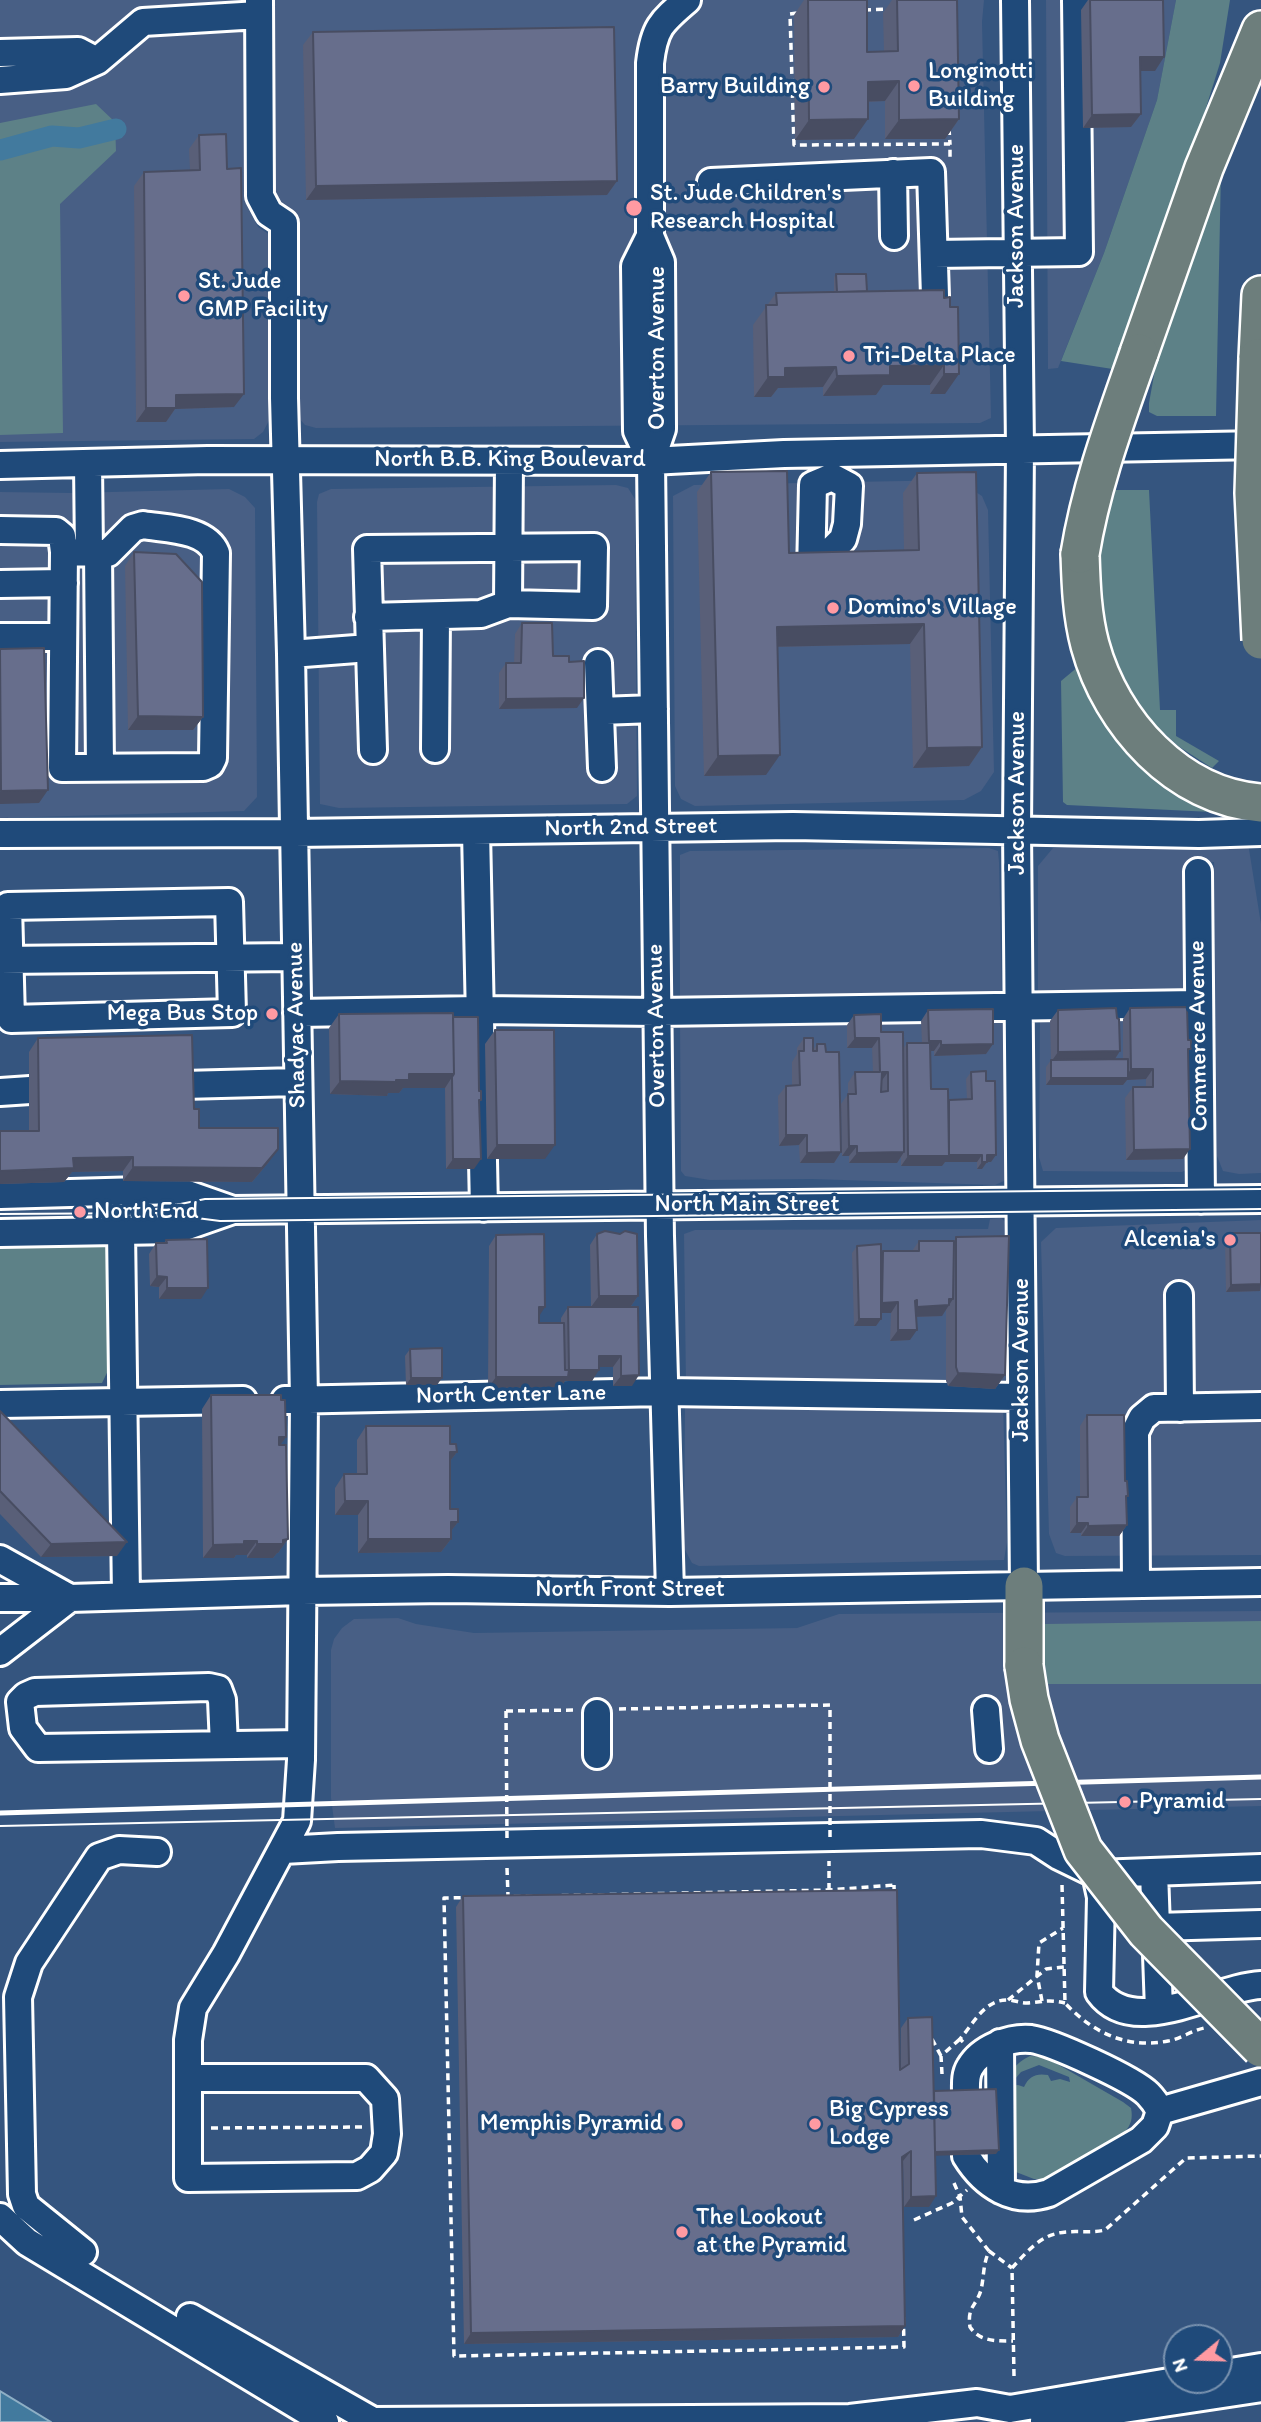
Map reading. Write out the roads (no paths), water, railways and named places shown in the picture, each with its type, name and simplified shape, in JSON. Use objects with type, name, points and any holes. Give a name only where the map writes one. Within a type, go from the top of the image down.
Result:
[{"type":"highway","points":[[1261,30],[1204,168],[1139,353],[1094,486],[1080,554],[1081,589],[1091,647],[1100,673],[1129,723],[1147,746],[1186,779],[1238,802],[1261,803]]},
{"type":"highway","points":[[1261,295],[1254,493],[1261,640]]},
{"type":"highway","points":[[1024,1586],[1024,1666],[1029,1699],[1040,1740],[1083,1850],[1146,1931],[1261,2048]]},
{"type":"street","name":"Overton Avenue","points":[[670,1592],[660,1205],[651,461],[638,431],[635,266],[650,236],[650,63],[653,39],[666,18],[687,0]]},
{"type":"street","name":"Jackson Avenue","points":[[1015,0],[1020,448],[1017,830],[1024,1586]]},
{"type":"street","points":[[934,254],[1079,252],[1076,0]]},
{"type":"street","points":[[0,80],[66,75],[97,61],[143,11],[259,8]]},
{"type":"street","name":"Shadyac Avenue","points":[[188,2078],[366,2078],[385,2099],[387,2127],[384,2153],[370,2169],[357,2176],[188,2178],[188,2078],[188,2040],[192,2008],[226,1954],[298,1821],[301,1744],[303,1400],[284,223],[269,214],[260,196],[259,8]]},
{"type":"street","points":[[0,54],[78,51],[97,61]]},
{"type":"street","points":[[711,182],[931,172],[935,296]]},
{"type":"street","points":[[893,173],[894,236]]},
{"type":"street","name":"North B.B. King Boulevard","points":[[0,465],[286,460],[651,461],[825,471],[1020,448],[1261,445]]},
{"type":"street","points":[[508,604],[509,461]]},
{"type":"street","points":[[88,464],[84,553],[100,767]]},
{"type":"street","points":[[825,471],[849,486],[847,524],[843,539],[821,559],[825,471]]},
{"type":"street","points":[[0,530],[56,531],[84,553],[108,552],[133,528],[142,525],[204,537],[213,545],[216,553],[213,758],[210,764],[203,767],[62,768],[64,583],[84,553]]},
{"type":"street","points":[[368,617],[481,614],[508,604],[593,606],[594,547],[367,549],[368,617],[373,750]]},
{"type":"street","points":[[0,584],[64,583]]},
{"type":"street","points":[[435,748],[436,615]]},
{"type":"street","points":[[0,637],[63,638]]},
{"type":"street","points":[[291,654],[369,648]]},
{"type":"street","points":[[598,663],[602,768]]},
{"type":"street","points":[[600,711],[654,709]]},
{"type":"street","name":"North 2nd Street","points":[[0,834],[872,826],[1199,834],[1261,832]]},
{"type":"street","points":[[476,831],[484,1208]]},
{"type":"street","name":"Commerce Avenue","points":[[1198,872],[1201,1200]]},
{"type":"street","points":[[229,902],[231,957],[232,1013],[11,1019],[5,960],[8,906],[229,902]]},
{"type":"street","points":[[5,960],[296,957]]},
{"type":"street","points":[[297,1013],[480,1010],[658,1012],[1198,1004]]},
{"type":"street","points":[[183,1085],[297,1082]]},
{"type":"street","points":[[0,1091],[30,1090]]},
{"type":"street","name":"North Main Street","points":[[0,1195],[176,1190],[233,1210]]},
{"type":"street","name":"North Main Street","points":[[0,1234],[177,1230],[233,1210],[1261,1199]]},
{"type":"street","points":[[121,1231],[126,1596]]},
{"type":"street","points":[[1179,1295],[1180,1408]]},
{"type":"street","name":"North Center Lane","points":[[0,1404],[664,1392],[1022,1397]]},
{"type":"street","points":[[1136,1584],[1135,1432],[1142,1418],[1154,1408],[1261,1406]]},
{"type":"street","points":[[0,1559],[70,1598],[0,1652]]},
{"type":"street","name":"North Front Street","points":[[0,1598],[448,1589],[670,1592],[1261,1581]]},
{"type":"street","points":[[224,1745],[222,1700],[218,1689],[209,1687],[35,1692],[20,1702],[23,1728],[38,1748],[301,1744]]},
{"type":"street","points":[[986,1710],[989,1749]]},
{"type":"street","points":[[596,1711],[597,1755]]},
{"type":"street","points":[[283,1850],[981,1834],[1036,1841],[1096,1874],[1261,1868]]},
{"type":"street","points":[[83,2252],[26,2206],[22,2194],[18,1997],[29,1963],[99,1857],[119,1850],[157,1852]]},
{"type":"street","points":[[1154,1872],[1159,2010]]},
{"type":"street","points":[[1096,1874],[1101,1897],[1099,1992],[1107,2003],[1133,2014],[1183,2006],[1248,1986],[1261,1985]]},
{"type":"street","points":[[1156,1927],[1261,1924]]},
{"type":"street","points":[[965,2093],[969,2068],[978,2058],[1000,2043],[1017,2039],[1041,2041],[1101,2066],[1136,2085],[1147,2093],[1160,2111]]},
{"type":"street","points":[[1000,2043],[982,2174],[1025,2197],[1049,2193],[1141,2140],[1155,2126],[1160,2111]]},
{"type":"street","points":[[1160,2111],[1261,2082]]},
{"type":"street","points":[[0,2217],[27,2242],[325,2422]]},
{"type":"street","points":[[190,2317],[373,2421],[850,2418],[977,2403],[1010,2409],[1163,2383]]},
{"type":"street","points":[[1233,2372],[1261,2367]]},
{"type":"street","points":[[1039,2422],[1261,2388]]},
{"type":"waterway","points":[[0,150],[52,136],[79,138],[116,129]]},
{"type":"tram line","points":[[156,1209],[205,1199],[1261,1189]]},
{"type":"tram line","points":[[0,1214],[158,1213],[220,1221],[1261,1209]]},
{"type":"tram line","points":[[0,1826],[1261,1799]]},
{"type":"railway","points":[[0,1813],[1261,1777]]},
{"type":"place","name":"Longinotti Building","points":[[914,86]]},
{"type":"place","name":"Barry Building","points":[[824,87]]},
{"type":"place","name":"St. Jude Children's Research Hospital","points":[[634,208]]},
{"type":"place","name":"St. Jude GMP Facility","points":[[184,296]]},
{"type":"place","name":"Tri-Delta Place","points":[[849,356]]},
{"type":"place","name":"Domino's Village","points":[[833,608]]},
{"type":"place","name":"Mega Bus Stop","points":[[272,1014]]},
{"type":"place","name":"North End","points":[[80,1212]]},
{"type":"place","name":"Alcenia's","points":[[1230,1240]]},
{"type":"place","name":"Pyramid","points":[[1125,1802]]},
{"type":"place","name":"Memphis Pyramid","points":[[677,2124]]},
{"type":"place","name":"Big Cypress Lodge","points":[[815,2124]]},
{"type":"place","name":"The Lookout at the Pyramid","points":[[682,2232]]}]
